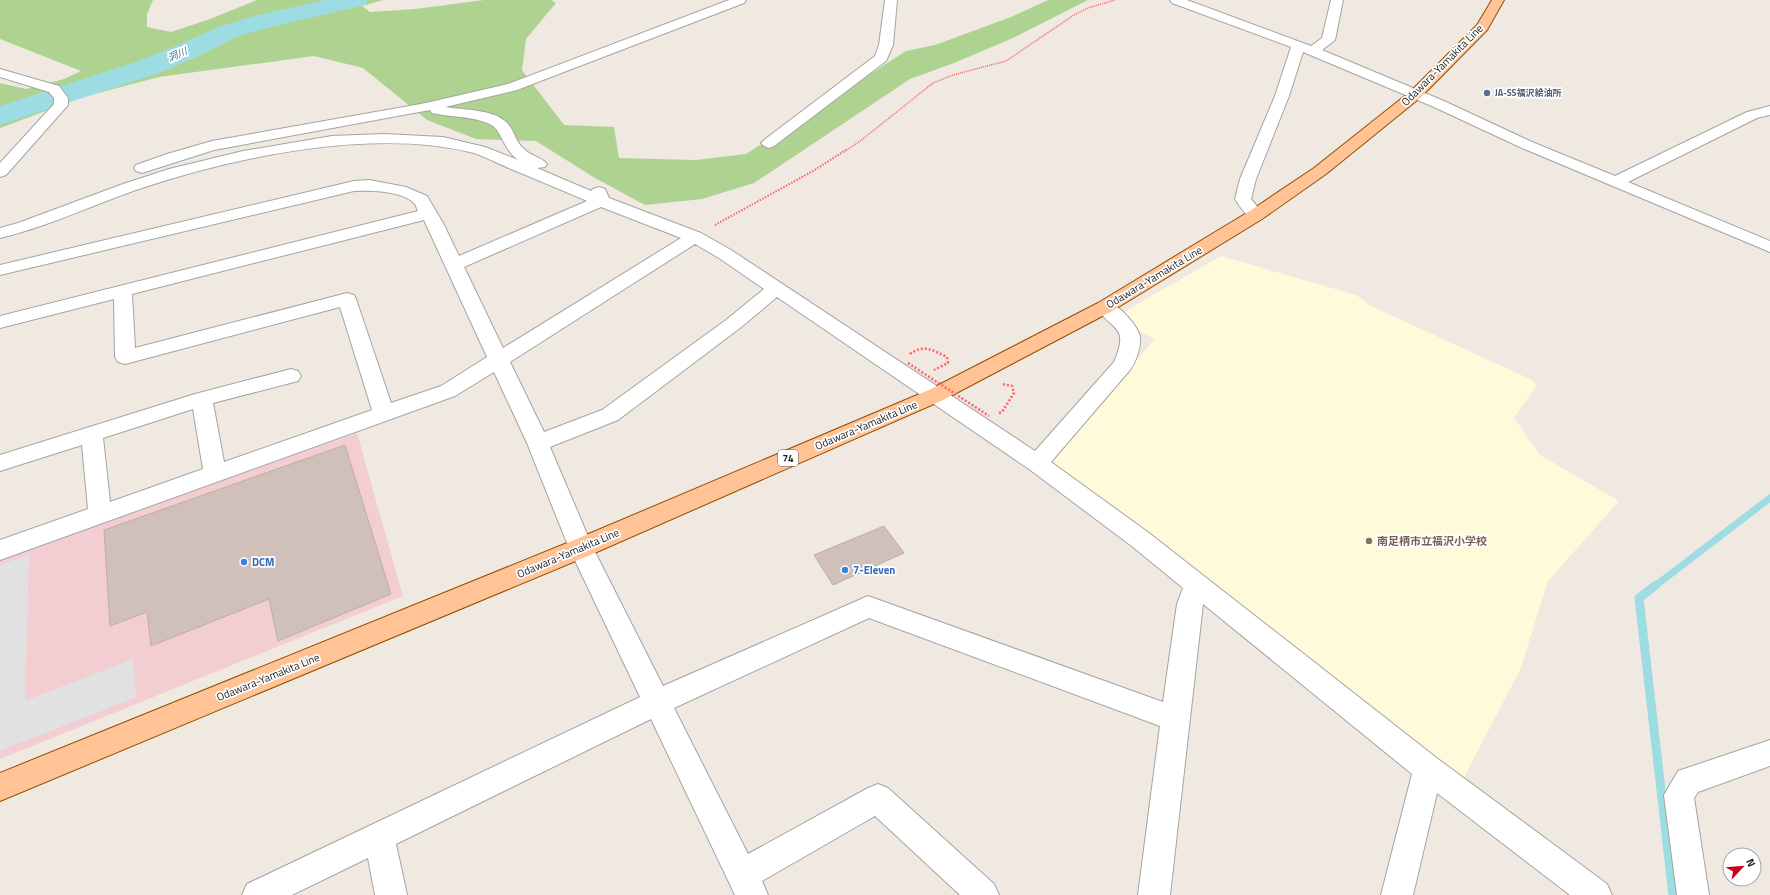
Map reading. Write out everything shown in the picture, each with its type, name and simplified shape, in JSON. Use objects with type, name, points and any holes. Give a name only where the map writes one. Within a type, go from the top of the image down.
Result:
[{"type":"main road","name":"Odawara-Yamakita Line","points":[[0,787],[580,548],[935,382],[1105,307],[1256,215],[1320,171],[1416,94],[1482,27],[1498,0]]},
{"type":"street","points":[[0,225],[142,168],[196,150],[250,138],[426,107],[512,86],[740,0]]},
{"type":"street","points":[[769,143],[881,58],[886,45],[891,0]]},
{"type":"street","points":[[1176,0],[1313,51],[1416,94],[1528,145],[1770,247]]},
{"type":"street","points":[[1313,51],[1328,40],[1337,0]]},
{"type":"street","points":[[1256,215],[1243,199],[1248,179],[1282,96],[1298,45]]},
{"type":"street","points":[[0,74],[54,89],[61,98],[61,105],[0,172]]},
{"type":"street","points":[[426,107],[441,111],[491,118],[502,126],[516,151],[588,185],[600,193],[601,201]]},
{"type":"street","points":[[1615,182],[1752,116],[1770,110]]},
{"type":"street","points":[[0,233],[24,227],[129,187],[175,172],[250,154],[339,141],[384,139],[443,142],[480,150],[601,201],[695,237],[725,254],[775,289],[904,367],[935,382],[979,413],[1037,463],[1197,584],[1428,769],[1596,895]]},
{"type":"street","points":[[0,270],[354,186],[369,185],[406,192],[421,200],[434,223],[538,443],[580,548],[747,885],[878,798],[983,895]]},
{"type":"street","points":[[453,265],[601,201]]},
{"type":"street","points":[[0,322],[428,214]]},
{"type":"street","points":[[0,550],[384,413],[448,392],[695,237]]},
{"type":"street","points":[[538,443],[610,415],[733,324],[775,289]]},
{"type":"street","points":[[123,290],[125,357],[347,299],[384,413]]},
{"type":"street","points":[[1037,463],[1123,365],[1132,339],[1124,324],[1105,307]]},
{"type":"street","points":[[0,463],[202,398],[291,376]]},
{"type":"street","points":[[202,398],[215,473]]},
{"type":"street","points":[[92,434],[100,515]]},
{"type":"street","points":[[1154,895],[1190,604],[1197,584]]},
{"type":"street","points":[[258,895],[657,702],[868,607],[1175,718]]},
{"type":"street","points":[[1693,895],[1679,794],[1688,781],[1770,753]]},
{"type":"street","points":[[1397,895],[1428,769]]},
{"type":"street","points":[[379,836],[390,895]]},
{"type":"path","points":[[695,237],[812,171],[859,142],[933,83],[953,75],[1006,61],[1074,15],[1088,8],[1115,0]]},
{"type":"path","points":[[904,367],[907,356],[918,347],[926,347],[947,357],[948,363],[935,382]]},
{"type":"path","points":[[904,367],[926,370]]},
{"type":"path","points":[[904,367],[979,413],[1002,412],[1014,393],[1012,386],[1000,384]]},
{"type":"shaded area","name":"南足柄市立福沢小学校","points":[[1221,256],[1356,295],[1371,306],[1532,380],[1537,385],[1514,418],[1540,455],[1619,501],[1548,581],[1520,670],[1463,779],[1049,459],[1155,339],[1134,328],[1127,316],[1122,313]]},
{"type":"shaded area","points":[[357,433],[403,596],[0,759],[0,559]]},
{"type":"shaded area","points":[[29,555],[25,701],[133,659],[136,697],[0,751],[0,565]]},
{"type":"green space","points":[[0,0],[153,0],[147,14],[147,27],[171,32],[210,19],[257,0],[383,0],[362,6],[370,12],[415,9],[484,0],[551,0],[556,3],[526,39],[522,70],[564,125],[614,127],[619,158],[696,160],[746,154],[906,51],[935,45],[1011,17],[1048,0],[1088,0],[1013,38],[954,63],[910,79],[754,183],[702,199],[645,205],[595,178],[536,141],[476,139],[427,120],[363,68],[314,56],[159,77],[83,97],[0,128],[0,83],[26,89],[64,79],[81,71],[0,39]]},
{"type":"building","name":"DCM","points":[[345,445],[391,594],[278,641],[269,599],[151,646],[147,612],[110,626],[104,530]]},
{"type":"building","name":"7-Eleven","points":[[884,526],[904,553],[833,585],[814,555]]},
{"type":"waterway","name":"洞川","points":[[0,116],[149,67],[190,50],[227,32],[264,21],[356,0]]},
{"type":"waterway","points":[[1655,586],[1770,498]]},
{"type":"waterway","points":[[1656,585],[1639,598],[1673,895]]},
{"type":"place","name":"JA-SS福沢給油所","points":[[1487,93]]},
{"type":"place","name":"南足柄市立福沢小学校","points":[[1369,541]]},
{"type":"place","name":"DCM","points":[[244,562]]},
{"type":"place","name":"7-Eleven","points":[[845,570]]}]
